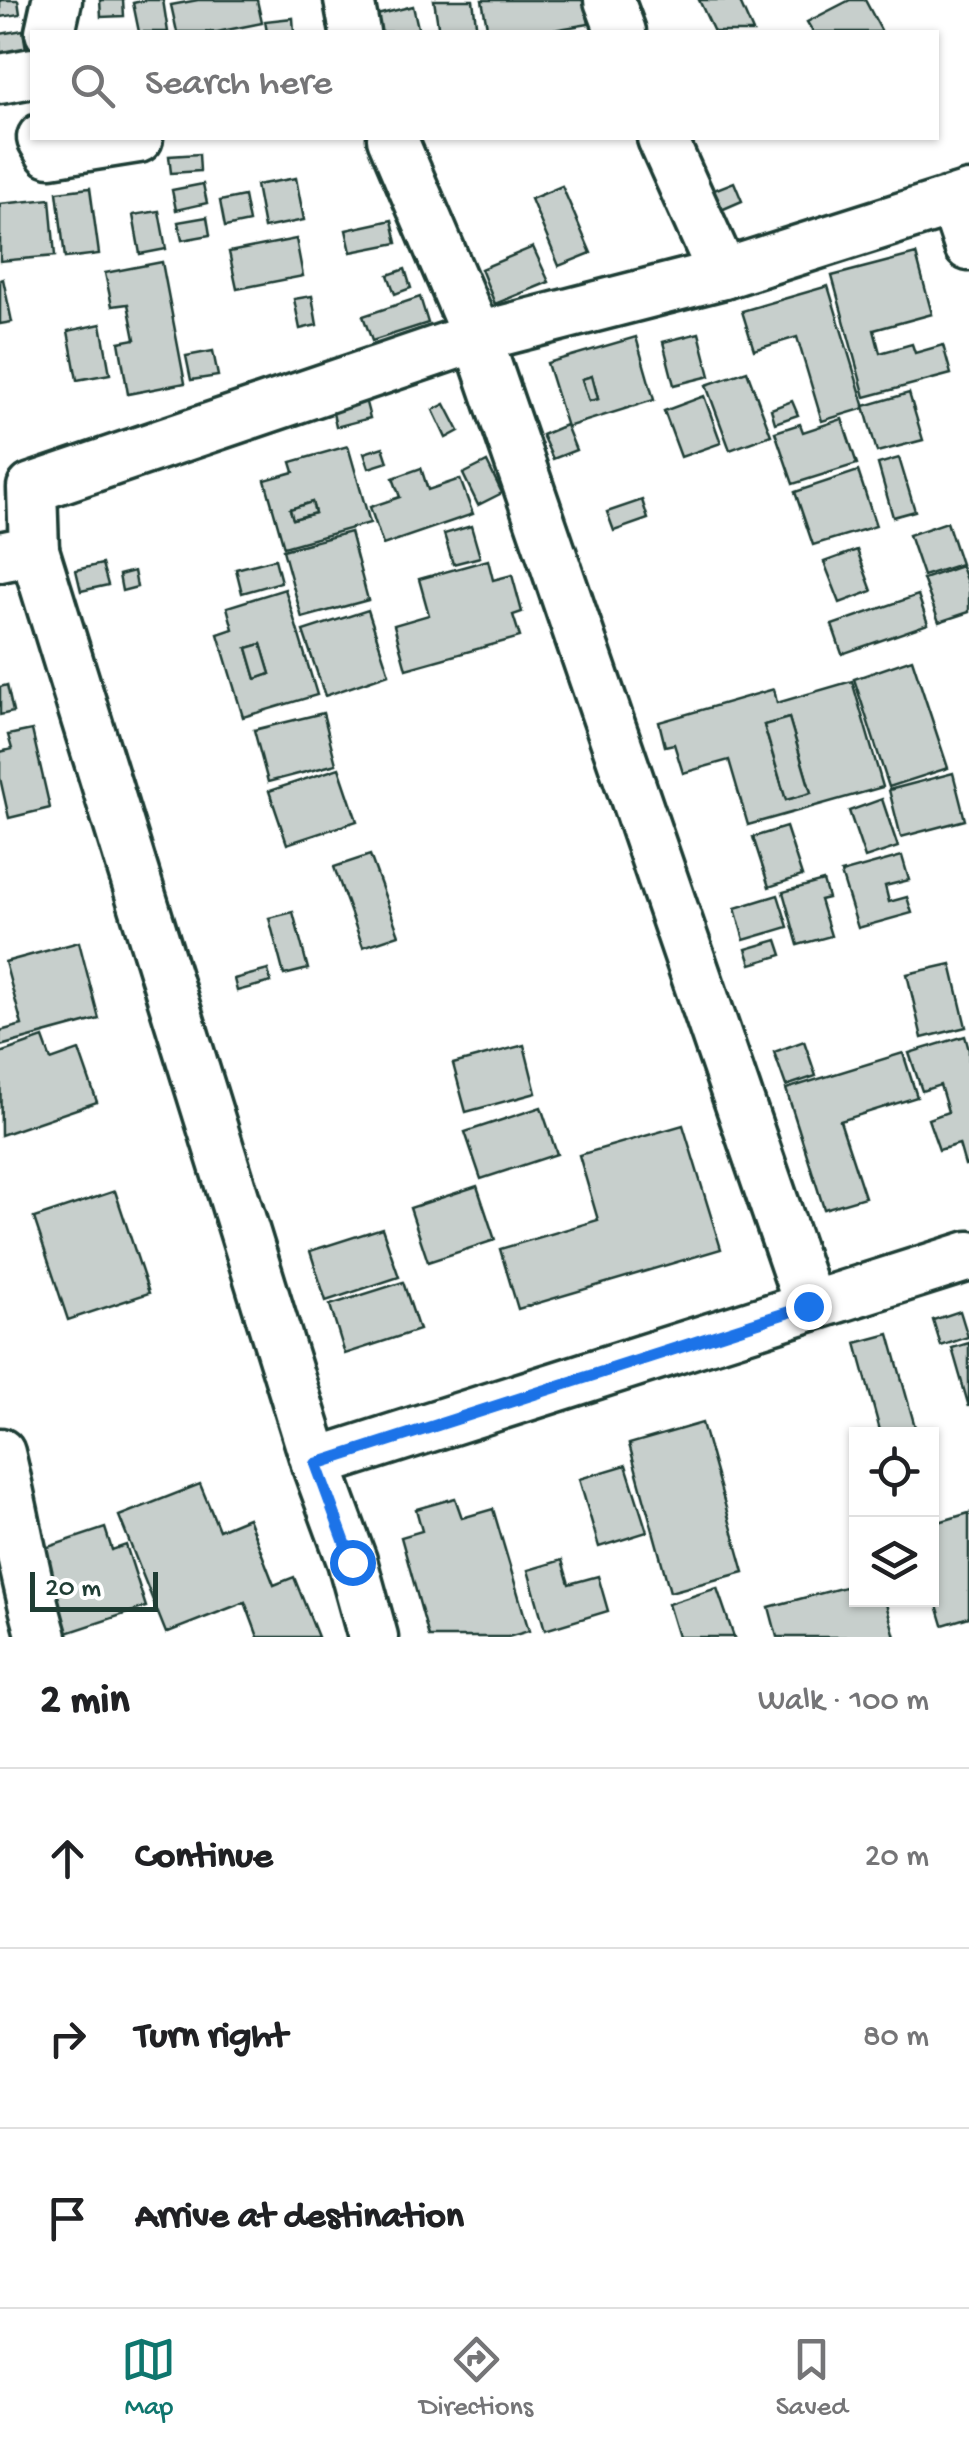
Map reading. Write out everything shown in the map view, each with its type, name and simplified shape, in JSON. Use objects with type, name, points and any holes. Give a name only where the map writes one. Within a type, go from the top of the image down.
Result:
[{"type":"street","points":[[50,30],[58,0]]},
{"type":"street","points":[[349,0],[355,30]]},
{"type":"street","points":[[609,0],[621,30]]},
{"type":"street","points":[[0,79],[30,74]]},
{"type":"street","points":[[43,140],[50,152],[125,140]]},
{"type":"street","points":[[393,140],[477,337],[808,1306]]},
{"type":"street","points":[[663,140],[723,274]]},
{"type":"street","points":[[373,1637],[352,1562],[316,1464],[17,554],[32,488],[477,337],[723,274],[961,199],[969,246]]},
{"type":"street","points":[[316,1464],[969,1256]]},
{"type":"street","points":[[0,1453],[9,1529],[42,1637]]},
{"type":"building","points":[[0,0],[18,0],[20,14],[0,17]]},
{"type":"building","points":[[100,0],[123,0],[124,16],[101,17]]},
{"type":"building","points":[[163,0],[168,30],[139,30],[133,3]]},
{"type":"building","points":[[198,0],[257,0],[262,23],[227,30],[177,30],[171,5]]},
{"type":"building","points":[[434,0],[473,0],[477,30],[439,30]]},
{"type":"building","points":[[482,0],[584,0],[589,24],[553,30],[488,30]]},
{"type":"building","points":[[699,0],[739,0],[752,30],[713,30]]},
{"type":"building","points":[[850,0],[865,0],[881,30],[812,30],[807,22]]},
{"type":"building","points":[[413,6],[419,30],[377,30],[373,16]]},
{"type":"building","points":[[293,18],[294,30],[267,30],[265,21]]},
{"type":"building","points":[[23,30],[27,55],[0,60],[0,34]]},
{"type":"building","points":[[199,154],[200,171],[171,173],[169,156]]},
{"type":"building","points":[[296,178],[304,220],[264,228],[256,185]]},
{"type":"building","points":[[734,182],[742,201],[712,214],[704,194]]},
{"type":"building","points":[[203,184],[207,203],[176,210],[172,190]]},
{"type":"building","points":[[562,186],[591,253],[559,266],[531,199]]},
{"type":"building","points":[[90,188],[99,254],[65,258],[57,192]]},
{"type":"building","points":[[244,196],[249,222],[225,227],[220,201]]},
{"type":"building","points":[[50,199],[55,256],[0,261],[0,204]]},
{"type":"building","points":[[159,211],[166,249],[140,254],[133,215]]},
{"type":"building","points":[[207,217],[210,235],[182,240],[178,222]]},
{"type":"building","points":[[392,220],[397,243],[351,252],[346,230]]},
{"type":"building","points":[[296,239],[303,276],[237,289],[229,252]]},
{"type":"building","points":[[533,247],[549,282],[495,304],[481,269]]},
{"type":"building","points":[[916,254],[932,314],[874,330],[880,353],[912,344],[915,353],[943,345],[951,374],[865,397],[832,276]]},
{"type":"building","points":[[162,262],[185,383],[128,394],[119,342],[135,339],[128,304],[112,306],[105,273]]},
{"type":"building","points":[[405,269],[411,288],[395,294],[388,275]]},
{"type":"building","points":[[3,279],[12,322],[0,324],[0,280]]},
{"type":"building","points":[[828,286],[865,408],[822,421],[797,337],[754,350],[742,311]]},
{"type":"building","points":[[312,296],[317,325],[300,329],[294,299]]},
{"type":"building","points":[[420,297],[428,323],[372,341],[363,316]]},
{"type":"building","points":[[101,324],[110,374],[77,380],[68,331]]},
{"type":"building","points":[[699,333],[710,376],[674,385],[663,342]]},
{"type":"building","points":[[636,337],[654,400],[567,427],[547,363]],"holes":[[[592,376],[598,399],[589,401],[582,379]]]},
{"type":"building","points":[[213,351],[218,376],[191,380],[186,356]]},
{"type":"building","points":[[747,371],[771,435],[730,450],[706,385]]},
{"type":"building","points":[[592,376],[598,399],[589,401],[582,379]]},
{"type":"building","points":[[909,393],[923,440],[877,452],[864,406]]},
{"type":"building","points":[[704,396],[721,443],[681,457],[664,411]]},
{"type":"building","points":[[365,399],[370,418],[336,427],[332,408]]},
{"type":"building","points":[[792,401],[798,415],[775,423],[771,409]]},
{"type":"building","points":[[445,404],[459,431],[446,438],[433,410]]},
{"type":"building","points":[[842,419],[857,464],[793,484],[775,432],[800,424],[803,432]]},
{"type":"building","points":[[566,425],[576,450],[553,459],[542,435]]},
{"type":"building","points":[[348,446],[370,523],[284,547],[265,480],[294,472],[291,462]],"holes":[[[312,502],[315,513],[293,519],[290,509]]]},
{"type":"building","points":[[383,447],[388,462],[369,468],[364,453]]},
{"type":"building","points":[[899,458],[915,511],[893,517],[878,464]]},
{"type":"building","points":[[487,462],[502,493],[478,505],[463,474]]},
{"type":"building","points":[[421,468],[428,490],[460,479],[473,514],[383,545],[370,507],[400,497],[393,478]]},
{"type":"building","points":[[858,471],[876,526],[813,545],[795,492]]},
{"type":"building","points":[[642,500],[648,519],[614,531],[607,512]]},
{"type":"building","points":[[312,502],[315,513],[293,519],[290,509]]},
{"type":"building","points":[[947,522],[961,564],[923,576],[909,535]]},
{"type":"building","points":[[471,526],[480,557],[453,564],[444,534]]},
{"type":"building","points":[[350,532],[368,600],[302,618],[283,550]]},
{"type":"building","points":[[857,550],[872,591],[840,603],[824,562]]},
{"type":"building","points":[[275,559],[281,582],[242,593],[236,569]]},
{"type":"building","points":[[488,560],[493,580],[512,575],[522,612],[513,615],[520,637],[406,669],[394,625],[429,615],[419,579]]},
{"type":"building","points":[[102,564],[108,585],[81,591],[76,570]]},
{"type":"building","points":[[961,566],[969,588],[969,612],[939,622],[923,579]]},
{"type":"building","points":[[134,571],[137,587],[122,591],[119,575]]},
{"type":"building","points":[[285,589],[317,695],[243,717],[218,634],[233,629],[227,607]],"holes":[[[261,644],[270,674],[256,679],[247,648]]]},
{"type":"building","points":[[918,595],[928,624],[842,654],[832,625]]},
{"type":"building","points":[[368,610],[389,674],[325,696],[303,631]]},
{"type":"building","points":[[261,644],[270,674],[256,679],[247,648]]},
{"type":"building","points":[[912,659],[948,768],[889,787],[854,679]]},
{"type":"building","points":[[852,681],[883,787],[748,825],[729,760],[683,773],[674,744],[665,746],[659,722],[774,689],[777,703]],"holes":[[[789,718],[811,793],[786,800],[764,725]]]},
{"type":"building","points":[[7,685],[13,712],[0,715],[0,687]]},
{"type":"building","points":[[323,713],[336,764],[268,782],[254,730]]},
{"type":"building","points":[[789,718],[811,793],[786,800],[764,725]]},
{"type":"building","points":[[32,730],[50,808],[9,818],[0,778],[0,752],[12,749],[8,735]]},
{"type":"building","points":[[339,768],[357,821],[287,844],[269,791]]},
{"type":"building","points":[[953,773],[965,820],[901,837],[889,790]]},
{"type":"building","points":[[882,799],[898,847],[865,858],[849,811]]},
{"type":"building","points":[[786,827],[802,876],[769,887],[753,837]]},
{"type":"building","points":[[370,855],[399,935],[363,947],[334,867]]},
{"type":"building","points":[[902,856],[909,880],[885,886],[889,902],[907,897],[912,913],[858,928],[841,873]]},
{"type":"building","points":[[823,881],[828,898],[820,900],[831,936],[798,945],[783,892]]},
{"type":"building","points":[[778,895],[788,927],[744,940],[735,908]]},
{"type":"building","points":[[293,912],[308,969],[284,975],[269,918]]},
{"type":"building","points":[[777,940],[782,955],[751,964],[746,949]]},
{"type":"building","points":[[79,942],[99,1019],[0,1046],[0,1031],[22,1025],[5,962]]},
{"type":"building","points":[[951,964],[966,1027],[922,1038],[907,974]]},
{"type":"building","points":[[268,970],[271,982],[237,991],[234,979]]},
{"type":"building","points":[[965,1036],[969,1050],[969,1164],[965,1165],[959,1144],[939,1150],[928,1119],[948,1112],[940,1085],[922,1091],[909,1053]]},
{"type":"building","points":[[43,1038],[51,1060],[79,1050],[97,1102],[1,1135],[0,1053]]},
{"type":"building","points":[[804,1041],[816,1076],[786,1086],[774,1052]]},
{"type":"building","points":[[524,1045],[536,1093],[466,1112],[453,1064]]},
{"type":"building","points":[[903,1053],[917,1097],[840,1121],[865,1197],[824,1209],[786,1089]]},
{"type":"building","points":[[541,1107],[557,1154],[481,1179],[465,1132]]},
{"type":"building","points":[[683,1125],[721,1249],[518,1309],[500,1249],[598,1220],[579,1155]]},
{"type":"building","points":[[477,1186],[495,1240],[428,1262],[410,1208]]},
{"type":"building","points":[[115,1191],[149,1293],[68,1320],[34,1218]]},
{"type":"building","points":[[382,1228],[399,1277],[326,1301],[310,1251]]},
{"type":"building","points":[[403,1282],[419,1330],[345,1354],[330,1305]]},
{"type":"building","points":[[960,1311],[968,1337],[941,1346],[933,1320]]},
{"type":"building","points":[[889,1334],[915,1427],[879,1427],[856,1343]]},
{"type":"building","points":[[969,1343],[969,1407],[952,1348]]},
{"type":"building","points":[[702,1423],[744,1572],[670,1592],[629,1444]]},
{"type":"building","points":[[626,1465],[647,1532],[599,1547],[579,1479]]},
{"type":"building","points":[[200,1484],[219,1530],[248,1518],[274,1585],[294,1577],[318,1637],[258,1637],[245,1602],[166,1633],[119,1516]]},
{"type":"building","points":[[455,1498],[462,1518],[493,1509],[529,1631],[508,1637],[429,1637],[401,1537],[422,1531],[416,1509]]},
{"type":"building","points":[[969,1513],[969,1617],[943,1625],[938,1607],[939,1522]]},
{"type":"building","points":[[105,1528],[112,1550],[126,1545],[146,1607],[67,1633],[39,1550]]},
{"type":"building","points":[[562,1560],[569,1584],[598,1576],[608,1611],[545,1630],[528,1570]]},
{"type":"building","points":[[849,1586],[849,1607],[887,1607],[895,1637],[777,1637],[769,1607]]},
{"type":"building","points":[[717,1588],[734,1637],[678,1637],[668,1604]]},
{"type":"route","points":[[352,1562],[316,1464],[808,1306]]}]
